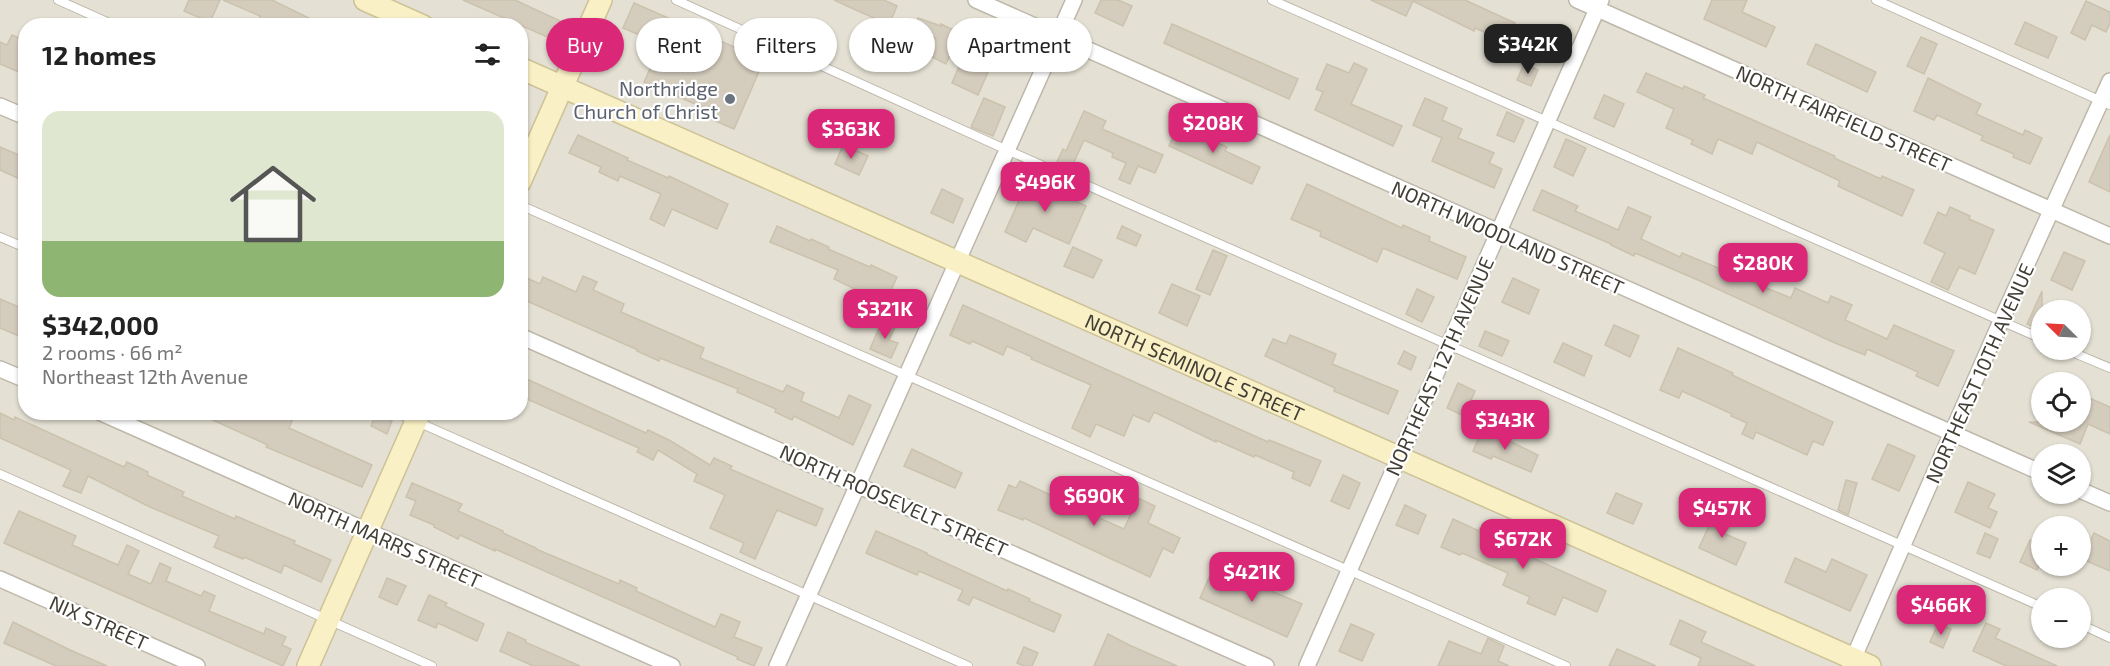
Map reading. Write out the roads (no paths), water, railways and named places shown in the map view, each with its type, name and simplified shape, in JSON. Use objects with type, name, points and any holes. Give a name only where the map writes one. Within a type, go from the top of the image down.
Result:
[{"type":"street","points":[[365,0],[405,18]]},
{"type":"street","points":[[528,164],[601,0]]},
{"type":"street","name":"NORTH WOODLAND STREET","points":[[975,0],[1016,18]]},
{"type":"street","points":[[1066,18],[1074,0]]},
{"type":"street","name":"NORTH FAIRFIELD STREET","points":[[1577,0],[1599,4],[2110,236]]},
{"type":"street","name":"NORTHEAST 12TH AVENUE","points":[[1307,666],[1599,4]]},
{"type":"street","name":"NORTH WOODLAND STREET","points":[[1092,51],[2031,468]]},
{"type":"street","name":"NORTH SEMINOLE STREET","points":[[528,72],[1857,664]]},
{"type":"street","points":[[777,666],[1042,72]]},
{"type":"street","name":"NORTHEAST 10TH AVENUE","points":[[1857,664],[1903,545],[2001,321],[2052,210],[2106,103],[2110,81]]},
{"type":"street","points":[[0,106],[18,114]]},
{"type":"street","name":"NORTH ROOSEVELT STREET","points":[[528,339],[1266,666]]},
{"type":"street","points":[[0,369],[18,377]]},
{"type":"street","name":"NORTH MARRS STREET","points":[[117,420],[672,666]]},
{"type":"street","points":[[308,666],[417,420]]},
{"type":"street","points":[[2091,495],[2110,503]]},
{"type":"street","name":"NIX STREET","points":[[0,579],[197,666]]},
{"type":"lane","points":[[58,0],[98,18]]},
{"type":"lane","points":[[676,0],[1007,150],[2031,602]]},
{"type":"lane","points":[[1272,0],[2031,334]]},
{"type":"lane","points":[[1876,0],[2106,103]]},
{"type":"lane","points":[[528,209],[1566,666]]},
{"type":"lane","points":[[0,237],[18,245]]},
{"type":"lane","points":[[2091,360],[2110,368]]},
{"type":"lane","points":[[425,420],[968,666]]},
{"type":"lane","points":[[0,474],[432,666]]},
{"type":"lane","points":[[2091,629],[2110,638]]},
{"type":"place","name":"Northridge Church of Christ","points":[[730,99]]}]
